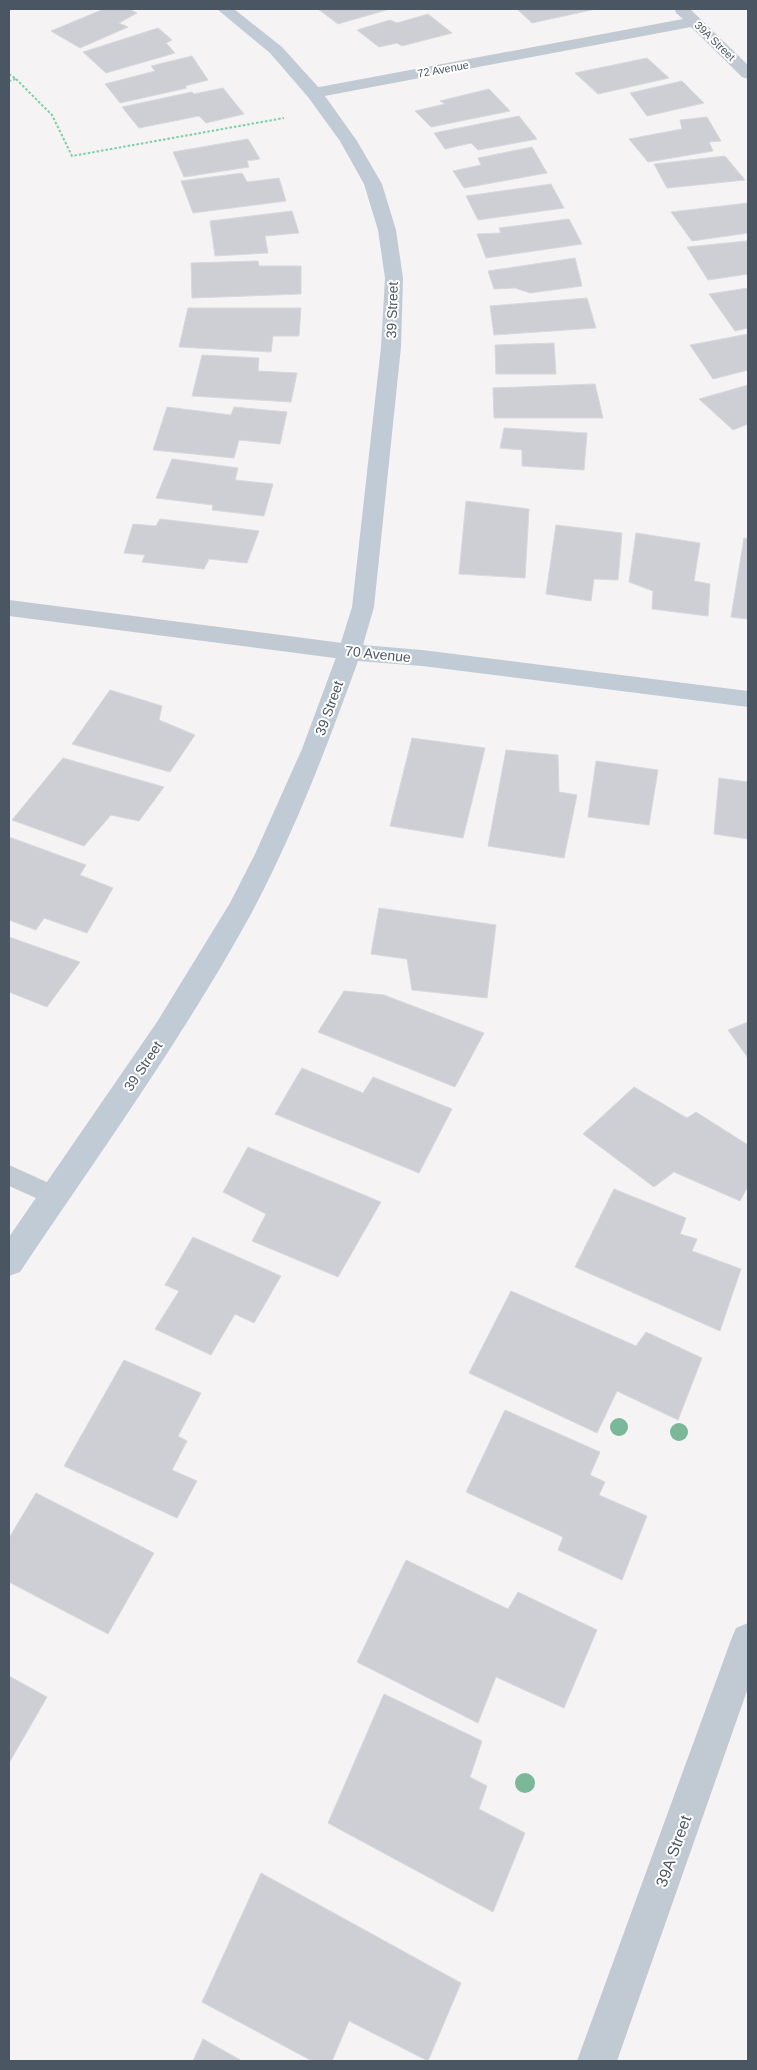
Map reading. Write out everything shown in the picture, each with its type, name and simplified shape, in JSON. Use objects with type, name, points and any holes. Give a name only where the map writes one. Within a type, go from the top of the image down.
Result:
[{"type":"street","points":[[225,9],[276,50],[314,93]]},
{"type":"street","name":"39A Street","points":[[681,9],[748,74]]},
{"type":"street","name":"72 Avenue","points":[[314,93],[694,22]]},
{"type":"street","name":"39 Street","points":[[9,1262],[167,1030],[240,909],[268,854],[314,749],[350,652],[363,601],[391,347],[394,278],[387,230],[373,184],[348,141],[314,93]]},
{"type":"street","name":"70 Avenue","points":[[9,608],[350,652],[422,658],[748,699]]},
{"type":"street","name":"39A Street","points":[[597,2061],[748,1640]]},
{"type":"lane","points":[[9,1175],[54,1196]]},
{"type":"path","points":[[9,74],[52,115],[72,156],[284,118]]},
{"type":"path","points":[[9,81],[16,79]]},
{"type":"building","points":[[104,9],[129,9],[137,13],[119,23],[128,27],[80,48],[51,31]]},
{"type":"building","points":[[318,9],[390,9],[338,24]]},
{"type":"building","points":[[517,9],[596,9],[532,23]]},
{"type":"building","points":[[428,14],[452,33],[402,46],[397,43],[379,47],[357,30],[390,20],[397,23]]},
{"type":"building","points":[[158,28],[172,40],[166,43],[175,53],[106,73],[83,52]]},
{"type":"building","points":[[192,56],[208,80],[185,86],[187,88],[120,103],[105,84],[155,71],[151,66]]},
{"type":"building","points":[[647,58],[669,78],[598,94],[575,73]]},
{"type":"building","points":[[682,81],[704,103],[647,116],[630,93]]},
{"type":"building","points":[[223,88],[244,114],[206,123],[199,116],[139,128],[122,107],[192,92],[194,94]]},
{"type":"building","points":[[489,89],[510,111],[431,127],[415,111],[445,104],[440,101]]},
{"type":"building","points":[[519,116],[537,139],[478,150],[471,143],[445,149],[434,133]]},
{"type":"building","points":[[707,117],[721,141],[709,142],[713,151],[648,162],[629,139],[682,129],[680,120]]},
{"type":"building","points":[[248,139],[260,159],[247,161],[249,167],[184,177],[173,152]]},
{"type":"building","points":[[532,147],[547,173],[464,188],[453,171],[481,165],[478,158]]},
{"type":"building","points":[[725,156],[745,180],[667,188],[654,164]]},
{"type":"building","points":[[242,173],[247,182],[279,178],[286,201],[193,213],[181,181]]},
{"type":"building","points":[[551,184],[564,208],[478,220],[466,196]]},
{"type":"building","points":[[748,203],[748,233],[692,241],[671,212]]},
{"type":"building","points":[[292,211],[299,233],[265,236],[268,253],[215,256],[210,221]]},
{"type":"building","points":[[569,219],[582,244],[486,258],[477,234],[501,233],[499,228]]},
{"type":"building","points":[[748,241],[748,274],[708,280],[687,247]]},
{"type":"building","points":[[575,258],[582,286],[530,293],[515,288],[494,289],[488,271]]},
{"type":"building","points":[[258,261],[259,266],[301,266],[301,294],[192,298],[191,263]]},
{"type":"building","points":[[748,288],[748,328],[735,331],[709,294]]},
{"type":"building","points":[[587,298],[596,328],[494,335],[490,306]]},
{"type":"building","points":[[188,308],[301,308],[299,336],[273,336],[271,352],[179,347]]},
{"type":"building","points":[[748,334],[748,370],[713,379],[690,345]]},
{"type":"building","points":[[554,343],[556,374],[496,374],[495,345]]},
{"type":"building","points":[[202,355],[259,358],[258,371],[297,373],[291,402],[192,396]]},
{"type":"building","points":[[595,384],[603,418],[494,418],[493,388]]},
{"type":"building","points":[[748,385],[748,424],[733,430],[699,399]]},
{"type":"building","points":[[167,407],[231,415],[234,407],[287,412],[280,444],[239,440],[234,458],[153,450]]},
{"type":"building","points":[[504,428],[587,433],[584,470],[522,466],[522,450],[500,448]]},
{"type":"building","points":[[172,459],[238,468],[235,480],[273,484],[264,516],[212,510],[213,505],[156,498]]},
{"type":"building","points":[[466,501],[529,509],[525,578],[459,574]]},
{"type":"building","points":[[160,519],[259,531],[247,563],[209,559],[204,569],[142,562],[145,555],[124,553],[133,524],[156,526]]},
{"type":"building","points":[[556,525],[622,533],[618,580],[594,579],[591,601],[546,594]]},
{"type":"building","points":[[636,533],[700,543],[694,581],[710,584],[708,616],[652,609],[653,591],[629,582]]},
{"type":"building","points":[[744,538],[748,539],[748,619],[731,617]]},
{"type":"building","points":[[110,690],[162,706],[159,720],[195,735],[170,772],[72,744]]},
{"type":"building","points":[[412,738],[485,748],[463,838],[390,826]]},
{"type":"building","points":[[506,750],[558,755],[559,792],[577,795],[564,858],[488,846]]},
{"type":"building","points":[[63,758],[164,787],[139,821],[111,815],[84,846],[12,820]]},
{"type":"building","points":[[596,761],[658,770],[649,825],[588,817]]},
{"type":"building","points":[[719,778],[748,782],[748,839],[714,834]]},
{"type":"building","points":[[9,837],[86,865],[80,875],[113,888],[87,933],[44,918],[36,930],[9,920]]},
{"type":"building","points":[[379,908],[496,925],[487,998],[412,990],[407,959],[371,954]]},
{"type":"building","points":[[9,937],[80,962],[47,1007],[9,992]]},
{"type":"building","points":[[344,991],[384,995],[484,1033],[455,1087],[318,1032]]},
{"type":"building","points":[[748,1022],[748,1058],[728,1030]]},
{"type":"building","points":[[302,1068],[363,1093],[373,1077],[452,1109],[419,1173],[275,1114]]},
{"type":"building","points":[[634,1087],[687,1118],[696,1112],[748,1145],[748,1186],[740,1201],[674,1172],[654,1187],[583,1134]]},
{"type":"building","points":[[248,1147],[381,1202],[338,1277],[252,1241],[266,1214],[223,1192]]},
{"type":"building","points":[[614,1189],[686,1218],[680,1234],[697,1239],[692,1251],[741,1269],[720,1331],[575,1267]]},
{"type":"building","points":[[193,1237],[281,1276],[254,1323],[235,1314],[211,1355],[155,1329],[179,1291],[165,1285]]},
{"type":"building","points":[[511,1291],[636,1346],[646,1332],[702,1358],[678,1420],[617,1391],[597,1433],[469,1373]]},
{"type":"building","points":[[124,1360],[201,1393],[178,1436],[187,1441],[172,1470],[197,1481],[177,1518],[64,1466]]},
{"type":"building","points":[[505,1410],[600,1452],[590,1475],[605,1482],[599,1495],[647,1516],[622,1580],[558,1550],[563,1537],[466,1492]]},
{"type":"building","points":[[36,1493],[154,1553],[108,1634],[9,1582],[9,1538]]},
{"type":"building","points":[[406,1560],[508,1609],[518,1592],[597,1630],[564,1708],[496,1677],[478,1723],[357,1662]]},
{"type":"building","points":[[9,1676],[47,1697],[9,1763]]},
{"type":"building","points":[[384,1694],[482,1741],[470,1777],[487,1786],[479,1809],[525,1833],[493,1912],[328,1823]]},
{"type":"building","points":[[261,1873],[461,1983],[428,2061],[349,2021],[332,2061],[312,2061],[202,2002]]},
{"type":"building","points":[[203,2039],[242,2061],[193,2061]]}]
